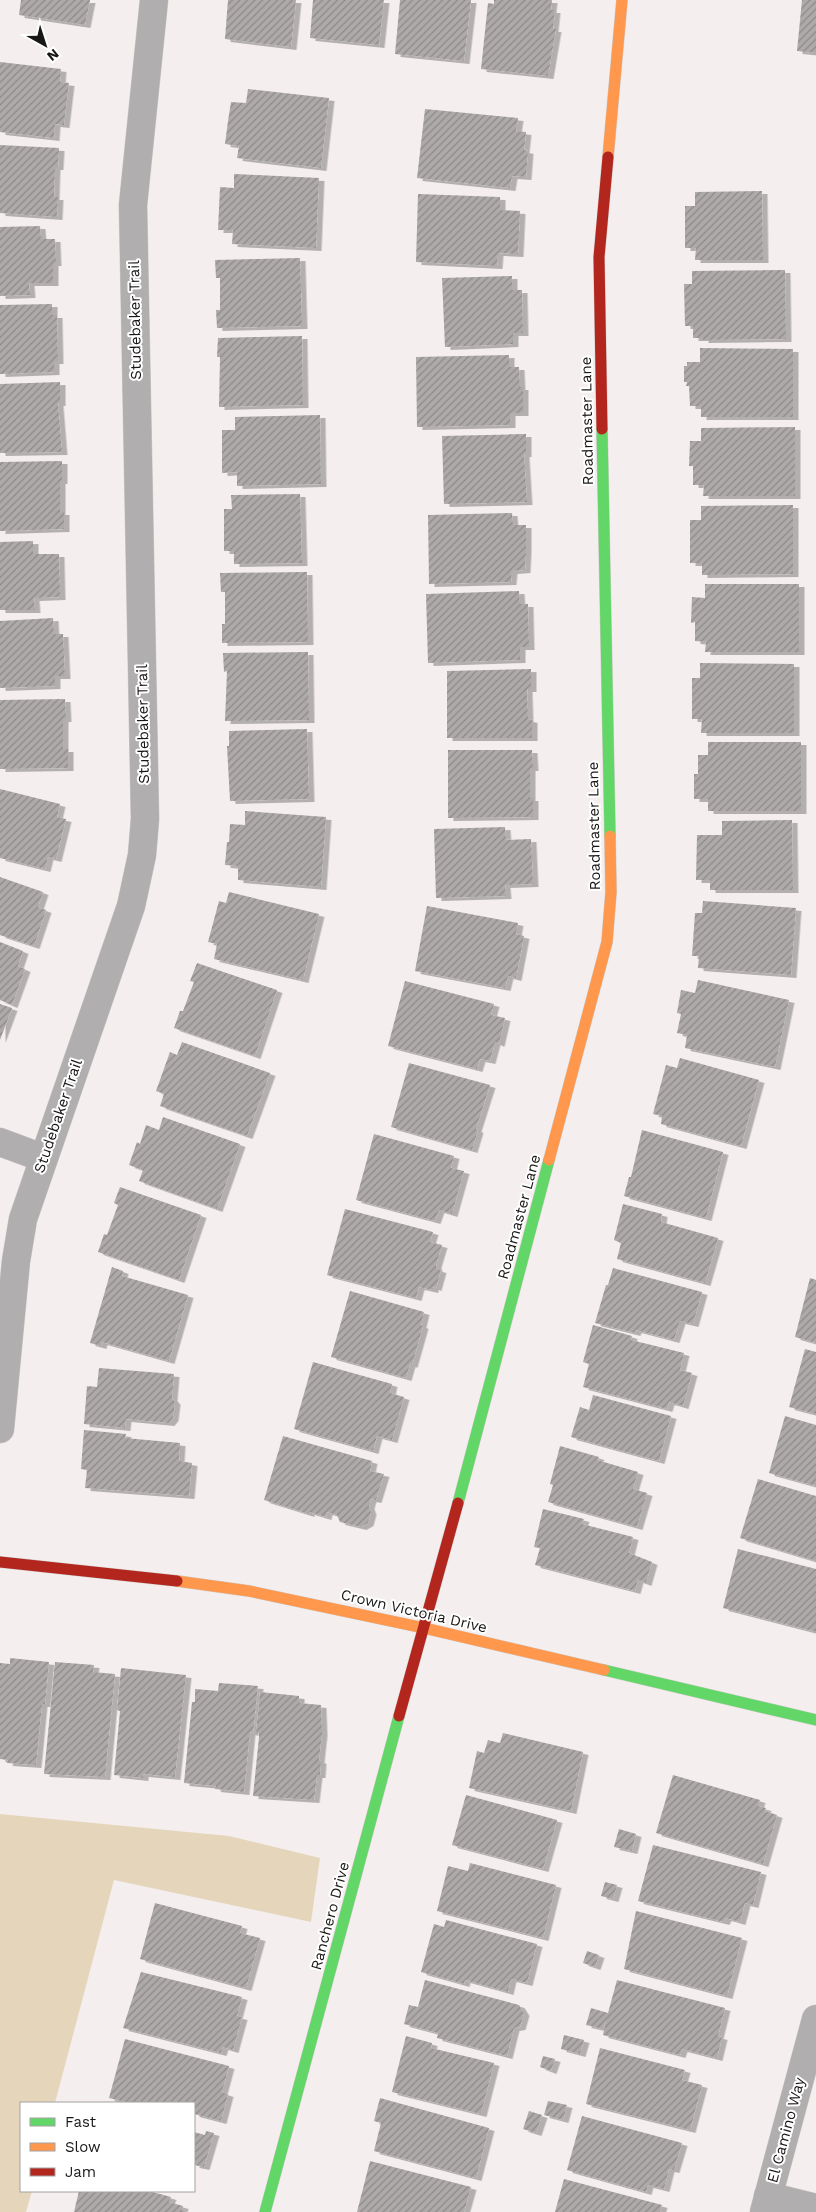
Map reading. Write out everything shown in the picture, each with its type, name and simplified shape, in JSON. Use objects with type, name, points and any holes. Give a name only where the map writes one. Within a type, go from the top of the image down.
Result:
[{"type":"street","name":"Studebaker Trail","points":[[0,1429],[16,1261],[24,1219],[43,1158],[131,906],[142,855],[145,819],[133,205],[154,0]]},
{"type":"street","name":"Roadmaster Lane","points":[[424,1628],[608,942],[611,892],[598,257],[622,0]]},
{"type":"street","points":[[0,1142],[43,1158]]},
{"type":"street","name":"Crown Victoria Drive","points":[[0,1562],[179,1581],[249,1591],[424,1628],[816,1720]]},
{"type":"street","name":"Ranchero Drive","points":[[266,2212],[424,1628]]},
{"type":"street","name":"El Camino Way","points":[[766,2204],[816,2018]]},
{"type":"street","points":[[766,2204],[816,2208]]},
{"type":"shaded area","points":[[0,1814],[229,1836],[320,1858],[311,1922],[114,1880],[55,2102],[20,2102],[20,2192],[32,2192],[26,2212],[0,2212]]},
{"type":"building","points":[[21,0],[90,0],[85,25],[19,15]]},
{"type":"building","points":[[228,0],[296,0],[291,47],[225,39]]},
{"type":"building","points":[[313,0],[384,0],[379,45],[310,38]]},
{"type":"building","points":[[400,0],[471,0],[464,61],[395,54]]},
{"type":"building","points":[[494,0],[552,0],[551,10],[555,10],[553,29],[556,29],[548,76],[481,69],[488,3],[494,4]]},
{"type":"building","points":[[802,0],[816,0],[816,53],[797,51]]},
{"type":"building","points":[[0,62],[61,69],[60,82],[69,83],[64,125],[55,124],[54,138],[0,132]]},
{"type":"building","points":[[248,89],[329,98],[321,168],[237,158],[239,146],[225,144],[231,102],[246,103]]},
{"type":"building","points":[[425,109],[518,118],[516,131],[526,132],[524,150],[528,151],[526,177],[512,176],[510,188],[417,178]]},
{"type":"building","points":[[0,145],[59,148],[58,167],[55,167],[54,197],[58,197],[57,217],[0,213]]},
{"type":"building","points":[[234,174],[319,178],[316,248],[232,244],[233,230],[218,230],[220,187],[234,188]]},
{"type":"building","points":[[762,191],[763,260],[695,260],[696,248],[685,248],[685,206],[695,206],[695,192]]},
{"type":"building","points":[[418,194],[500,197],[500,210],[520,211],[518,254],[498,253],[497,266],[416,262]]},
{"type":"building","points":[[40,226],[41,239],[55,239],[56,263],[53,263],[53,283],[29,283],[30,295],[0,296],[0,227]]},
{"type":"building","points":[[300,258],[302,326],[217,328],[216,310],[220,310],[220,278],[216,278],[215,260]]},
{"type":"building","points":[[785,270],[786,339],[703,340],[703,338],[693,338],[693,326],[685,326],[684,284],[692,284],[692,271]]},
{"type":"building","points":[[512,276],[512,290],[522,290],[523,333],[513,333],[513,344],[445,347],[442,278]]},
{"type":"building","points":[[52,304],[52,315],[57,315],[58,361],[54,361],[54,372],[0,374],[0,305]]},
{"type":"building","points":[[302,336],[303,405],[219,407],[220,357],[217,357],[218,338]]},
{"type":"building","points":[[700,348],[793,349],[793,417],[701,417],[701,406],[690,406],[689,386],[686,386],[687,382],[684,382],[684,366],[687,366],[687,362],[700,362]]},
{"type":"building","points":[[509,355],[509,367],[519,367],[520,387],[523,387],[523,413],[510,413],[510,425],[417,427],[416,357]]},
{"type":"building","points":[[60,382],[60,403],[58,403],[62,452],[0,453],[0,384]]},
{"type":"building","points":[[320,415],[321,484],[237,486],[237,472],[222,473],[222,430],[235,430],[235,417]]},
{"type":"building","points":[[795,427],[795,496],[703,496],[704,485],[693,485],[693,466],[689,466],[690,441],[701,441],[701,428]]},
{"type":"building","points":[[526,434],[526,454],[524,454],[527,502],[444,504],[442,436]]},
{"type":"building","points":[[62,461],[60,512],[64,512],[64,529],[0,531],[0,462]]},
{"type":"building","points":[[300,494],[302,563],[234,564],[234,551],[224,551],[224,509],[232,509],[231,495]]},
{"type":"building","points":[[793,505],[793,574],[702,575],[702,563],[690,563],[690,520],[701,520],[701,506]]},
{"type":"building","points":[[512,513],[513,525],[526,525],[526,550],[525,570],[512,571],[511,582],[429,584],[428,515]]},
{"type":"building","points":[[33,541],[33,554],[59,554],[60,597],[34,598],[35,610],[0,610],[0,542]]},
{"type":"building","points":[[307,572],[308,642],[222,643],[222,624],[225,624],[225,592],[221,592],[220,573]]},
{"type":"building","points":[[705,584],[799,584],[799,652],[705,652],[706,642],[695,641],[695,622],[691,623],[692,597],[705,598]]},
{"type":"building","points":[[519,591],[520,604],[528,604],[529,647],[520,647],[520,660],[428,663],[426,594]]},
{"type":"building","points":[[53,618],[54,634],[63,634],[65,676],[55,676],[55,686],[0,688],[0,621]]},
{"type":"building","points":[[308,652],[309,720],[225,721],[227,671],[224,672],[223,653]]},
{"type":"building","points":[[700,663],[794,664],[794,733],[701,733],[702,719],[692,719],[692,678],[700,678]]},
{"type":"building","points":[[531,669],[531,689],[527,689],[528,719],[532,720],[532,738],[447,738],[447,671]]},
{"type":"building","points":[[65,699],[66,719],[63,719],[63,749],[68,749],[68,768],[0,769],[0,700]]},
{"type":"building","points":[[307,729],[309,799],[230,801],[227,746],[229,746],[229,731]]},
{"type":"building","points":[[708,742],[801,742],[801,811],[708,811],[708,799],[694,799],[694,774],[698,774],[698,755],[708,755]]},
{"type":"building","points":[[448,750],[532,750],[533,768],[530,768],[530,798],[533,798],[533,817],[448,818]]},
{"type":"building","points":[[0,789],[60,804],[57,817],[66,819],[56,859],[48,857],[45,869],[0,858]]},
{"type":"building","points":[[245,811],[326,817],[321,887],[238,880],[238,866],[225,865],[227,842],[229,842],[230,824],[245,825]]},
{"type":"building","points":[[792,820],[793,890],[710,890],[710,880],[696,880],[697,835],[722,835],[722,821]]},
{"type":"building","points":[[505,827],[506,840],[531,839],[533,884],[505,885],[506,896],[436,898],[434,829]]},
{"type":"building","points":[[0,877],[43,892],[38,907],[46,910],[34,946],[0,935]]},
{"type":"building","points":[[229,892],[319,914],[303,980],[214,959],[217,944],[208,942],[219,901],[226,903]]},
{"type":"building","points":[[703,901],[796,908],[791,975],[698,968],[699,956],[692,956],[695,913],[702,913]]},
{"type":"building","points":[[427,906],[518,923],[516,934],[524,936],[516,978],[508,976],[505,988],[415,971]]},
{"type":"building","points":[[0,942],[23,951],[18,966],[25,969],[12,1005],[0,1000]]},
{"type":"building","points":[[197,963],[277,990],[255,1056],[174,1028],[194,982],[190,981]]},
{"type":"building","points":[[698,980],[789,1000],[775,1067],[685,1048],[687,1035],[677,1033],[681,1014],[677,1013],[681,990],[695,993]]},
{"type":"building","points":[[405,981],[494,1004],[491,1015],[505,1018],[499,1044],[495,1042],[490,1061],[480,1059],[477,1069],[388,1046]]},
{"type":"building","points":[[0,1004],[12,1008],[0,1040]]},
{"type":"building","points":[[182,1042],[270,1073],[247,1136],[160,1106],[164,1094],[156,1091],[170,1052],[177,1055]]},
{"type":"building","points":[[680,1058],[759,1080],[741,1146],[661,1124],[662,1116],[653,1114],[666,1065],[677,1068]]},
{"type":"building","points":[[409,1063],[490,1085],[476,1129],[478,1130],[472,1150],[391,1127]]},
{"type":"building","points":[[163,1117],[240,1144],[217,1209],[139,1181],[143,1170],[129,1165],[137,1142],[140,1144],[146,1125],[159,1130]]},
{"type":"building","points":[[642,1130],[723,1152],[706,1218],[624,1196],[629,1177],[631,1177]]},
{"type":"building","points":[[374,1134],[454,1156],[451,1168],[464,1171],[452,1214],[439,1210],[435,1221],[356,1200]]},
{"type":"building","points":[[120,1187],[201,1215],[179,1280],[98,1252],[104,1234],[107,1235],[118,1205],[114,1203]]},
{"type":"building","points":[[623,1204],[662,1214],[661,1222],[718,1238],[705,1283],[617,1259],[621,1243],[614,1240]]},
{"type":"building","points":[[345,1209],[433,1232],[430,1242],[442,1245],[436,1265],[437,1269],[441,1270],[436,1288],[433,1287],[433,1290],[419,1287],[416,1298],[327,1275]]},
{"type":"building","points":[[112,1267],[123,1271],[122,1276],[188,1295],[169,1361],[102,1342],[101,1346],[90,1343]]},
{"type":"building","points":[[613,1268],[702,1292],[693,1324],[680,1321],[674,1340],[636,1330],[635,1333],[595,1323]]},
{"type":"building","points":[[810,1278],[816,1280],[816,1343],[795,1337]]},
{"type":"building","points":[[350,1291],[424,1312],[421,1325],[423,1326],[412,1365],[410,1364],[406,1378],[331,1357]]},
{"type":"building","points":[[593,1325],[632,1336],[631,1340],[684,1353],[680,1370],[692,1373],[683,1406],[669,1402],[667,1409],[583,1387],[589,1364],[583,1362]]},
{"type":"building","points":[[805,1349],[816,1352],[816,1414],[789,1407]]},
{"type":"building","points":[[313,1362],[392,1384],[390,1393],[404,1397],[392,1440],[377,1436],[373,1451],[294,1429]]},
{"type":"building","points":[[99,1368],[174,1374],[172,1398],[175,1402],[173,1418],[169,1423],[126,1419],[125,1428],[84,1424],[87,1386],[97,1387]]},
{"type":"building","points":[[593,1395],[671,1416],[659,1461],[571,1437],[580,1407],[589,1410]]},
{"type":"building","points":[[785,1416],[816,1425],[816,1486],[769,1473]]},
{"type":"building","points":[[84,1430],[126,1434],[125,1438],[180,1443],[179,1461],[192,1463],[189,1496],[85,1488],[87,1470],[81,1469]]},
{"type":"building","points":[[283,1436],[372,1461],[370,1471],[384,1474],[376,1500],[371,1499],[369,1506],[371,1512],[368,1523],[361,1527],[340,1522],[337,1515],[327,1512],[326,1517],[309,1512],[309,1514],[264,1500]]},
{"type":"building","points":[[560,1446],[599,1457],[597,1460],[638,1472],[633,1489],[647,1493],[637,1527],[548,1502],[553,1485],[550,1484]]},
{"type":"building","points":[[758,1479],[816,1496],[816,1561],[740,1538]]},
{"type":"building","points":[[543,1509],[584,1519],[582,1524],[633,1537],[629,1553],[652,1562],[646,1583],[638,1580],[635,1591],[535,1565],[540,1548],[534,1547]]},
{"type":"building","points":[[738,1549],[816,1569],[816,1632],[723,1608]]},
{"type":"building","points":[[10,1658],[49,1662],[45,1704],[42,1704],[36,1765],[7,1763],[8,1760],[0,1759],[0,1663],[10,1664]]},
{"type":"building","points":[[55,1662],[94,1665],[93,1672],[115,1674],[105,1777],[44,1774]]},
{"type":"building","points":[[121,1668],[186,1675],[175,1777],[143,1774],[143,1778],[114,1775],[120,1711],[117,1710]]},
{"type":"building","points":[[219,1683],[258,1686],[253,1733],[250,1732],[244,1792],[215,1789],[216,1786],[184,1783],[192,1702],[195,1702],[195,1689],[218,1691]]},
{"type":"building","points":[[260,1692],[299,1696],[299,1703],[321,1705],[320,1775],[317,1775],[314,1800],[253,1796],[259,1737],[259,1733],[256,1733]]},
{"type":"building","points":[[503,1733],[583,1752],[571,1811],[469,1788],[477,1751],[484,1753],[488,1740],[500,1743]]},
{"type":"building","points":[[673,1775],[760,1800],[758,1806],[766,1808],[765,1811],[777,1815],[763,1864],[656,1833]]},
{"type":"building","points":[[466,1795],[557,1820],[543,1869],[452,1845]]},
{"type":"building","points":[[619,1829],[636,1834],[632,1851],[614,1847]]},
{"type":"building","points":[[653,1845],[761,1872],[753,1905],[745,1903],[740,1922],[726,1918],[724,1922],[638,1901]]},
{"type":"building","points":[[470,1863],[556,1885],[543,1938],[437,1911],[448,1866],[468,1871]]},
{"type":"building","points":[[605,1882],[617,1885],[613,1899],[601,1896]]},
{"type":"building","points":[[155,1903],[242,1926],[240,1933],[260,1938],[246,1988],[140,1959]]},
{"type":"building","points":[[636,1911],[742,1938],[727,1996],[624,1969]]},
{"type":"building","points":[[446,1920],[537,1944],[527,1983],[511,1979],[508,1992],[465,1980],[464,1984],[421,1972],[434,1924],[444,1927]]},
{"type":"building","points":[[587,1951],[599,1955],[595,1967],[583,1963]]},
{"type":"building","points":[[141,1972],[242,1997],[237,2016],[242,2017],[233,2050],[223,2047],[221,2053],[123,2028]]},
{"type":"building","points":[[425,1980],[519,2005],[524,2013],[520,2027],[514,2028],[507,2056],[437,2038],[438,2033],[404,2024],[409,2005],[418,2007]]},
{"type":"building","points":[[617,1980],[725,2008],[718,2036],[722,2037],[717,2058],[682,2049],[680,2055],[603,2035],[606,2020],[603,2029],[586,2025],[591,2008],[608,2013]]},
{"type":"building","points":[[564,2035],[584,2040],[580,2054],[561,2049]]},
{"type":"building","points":[[406,2036],[432,2043],[431,2048],[494,2063],[481,2114],[392,2092]]},
{"type":"building","points":[[125,2039],[229,2066],[222,2092],[228,2094],[221,2121],[195,2114],[195,2102],[126,2102],[109,2098]]},
{"type":"building","points":[[600,2048],[685,2070],[682,2080],[702,2085],[690,2130],[586,2104]]},
{"type":"building","points":[[543,2056],[555,2059],[551,2071],[540,2067]]},
{"type":"building","points":[[380,2098],[489,2128],[476,2178],[374,2151],[381,2123],[374,2121]]},
{"type":"building","points":[[548,2101],[567,2105],[563,2120],[544,2115]]},
{"type":"building","points":[[529,2111],[542,2115],[536,2133],[523,2129]]},
{"type":"building","points":[[582,2116],[682,2143],[674,2170],[669,2169],[664,2189],[648,2185],[646,2192],[567,2170]]},
{"type":"building","points":[[206,2131],[214,2133],[204,2167],[195,2165],[195,2132],[205,2135]]},
{"type":"building","points":[[370,2161],[471,2187],[464,2212],[357,2212]]},
{"type":"building","points":[[564,2179],[662,2205],[660,2212],[555,2212]]},
{"type":"building","points":[[79,2192],[153,2192],[171,2197],[169,2202],[183,2206],[182,2210],[187,2212],[74,2212]]},
{"type":"traffic: fast","points":[[602,429],[610,836]]},
{"type":"traffic: fast","points":[[458,1503],[549,1160]]},
{"type":"traffic: fast","points":[[604,1670],[816,1720]]},
{"type":"traffic: fast","points":[[265,2212],[399,1716]]},
{"type":"traffic: slow","points":[[608,157],[622,0]]},
{"type":"traffic: slow","points":[[549,1160],[607,942],[611,892],[610,836]]},
{"type":"traffic: slow","points":[[177,1581],[249,1591],[424,1628],[604,1670]]},
{"type":"traffic: jam","points":[[602,429],[599,257],[608,157]]},
{"type":"traffic: jam","points":[[399,1716],[458,1503]]},
{"type":"traffic: jam","points":[[0,1562],[177,1581]]}]
